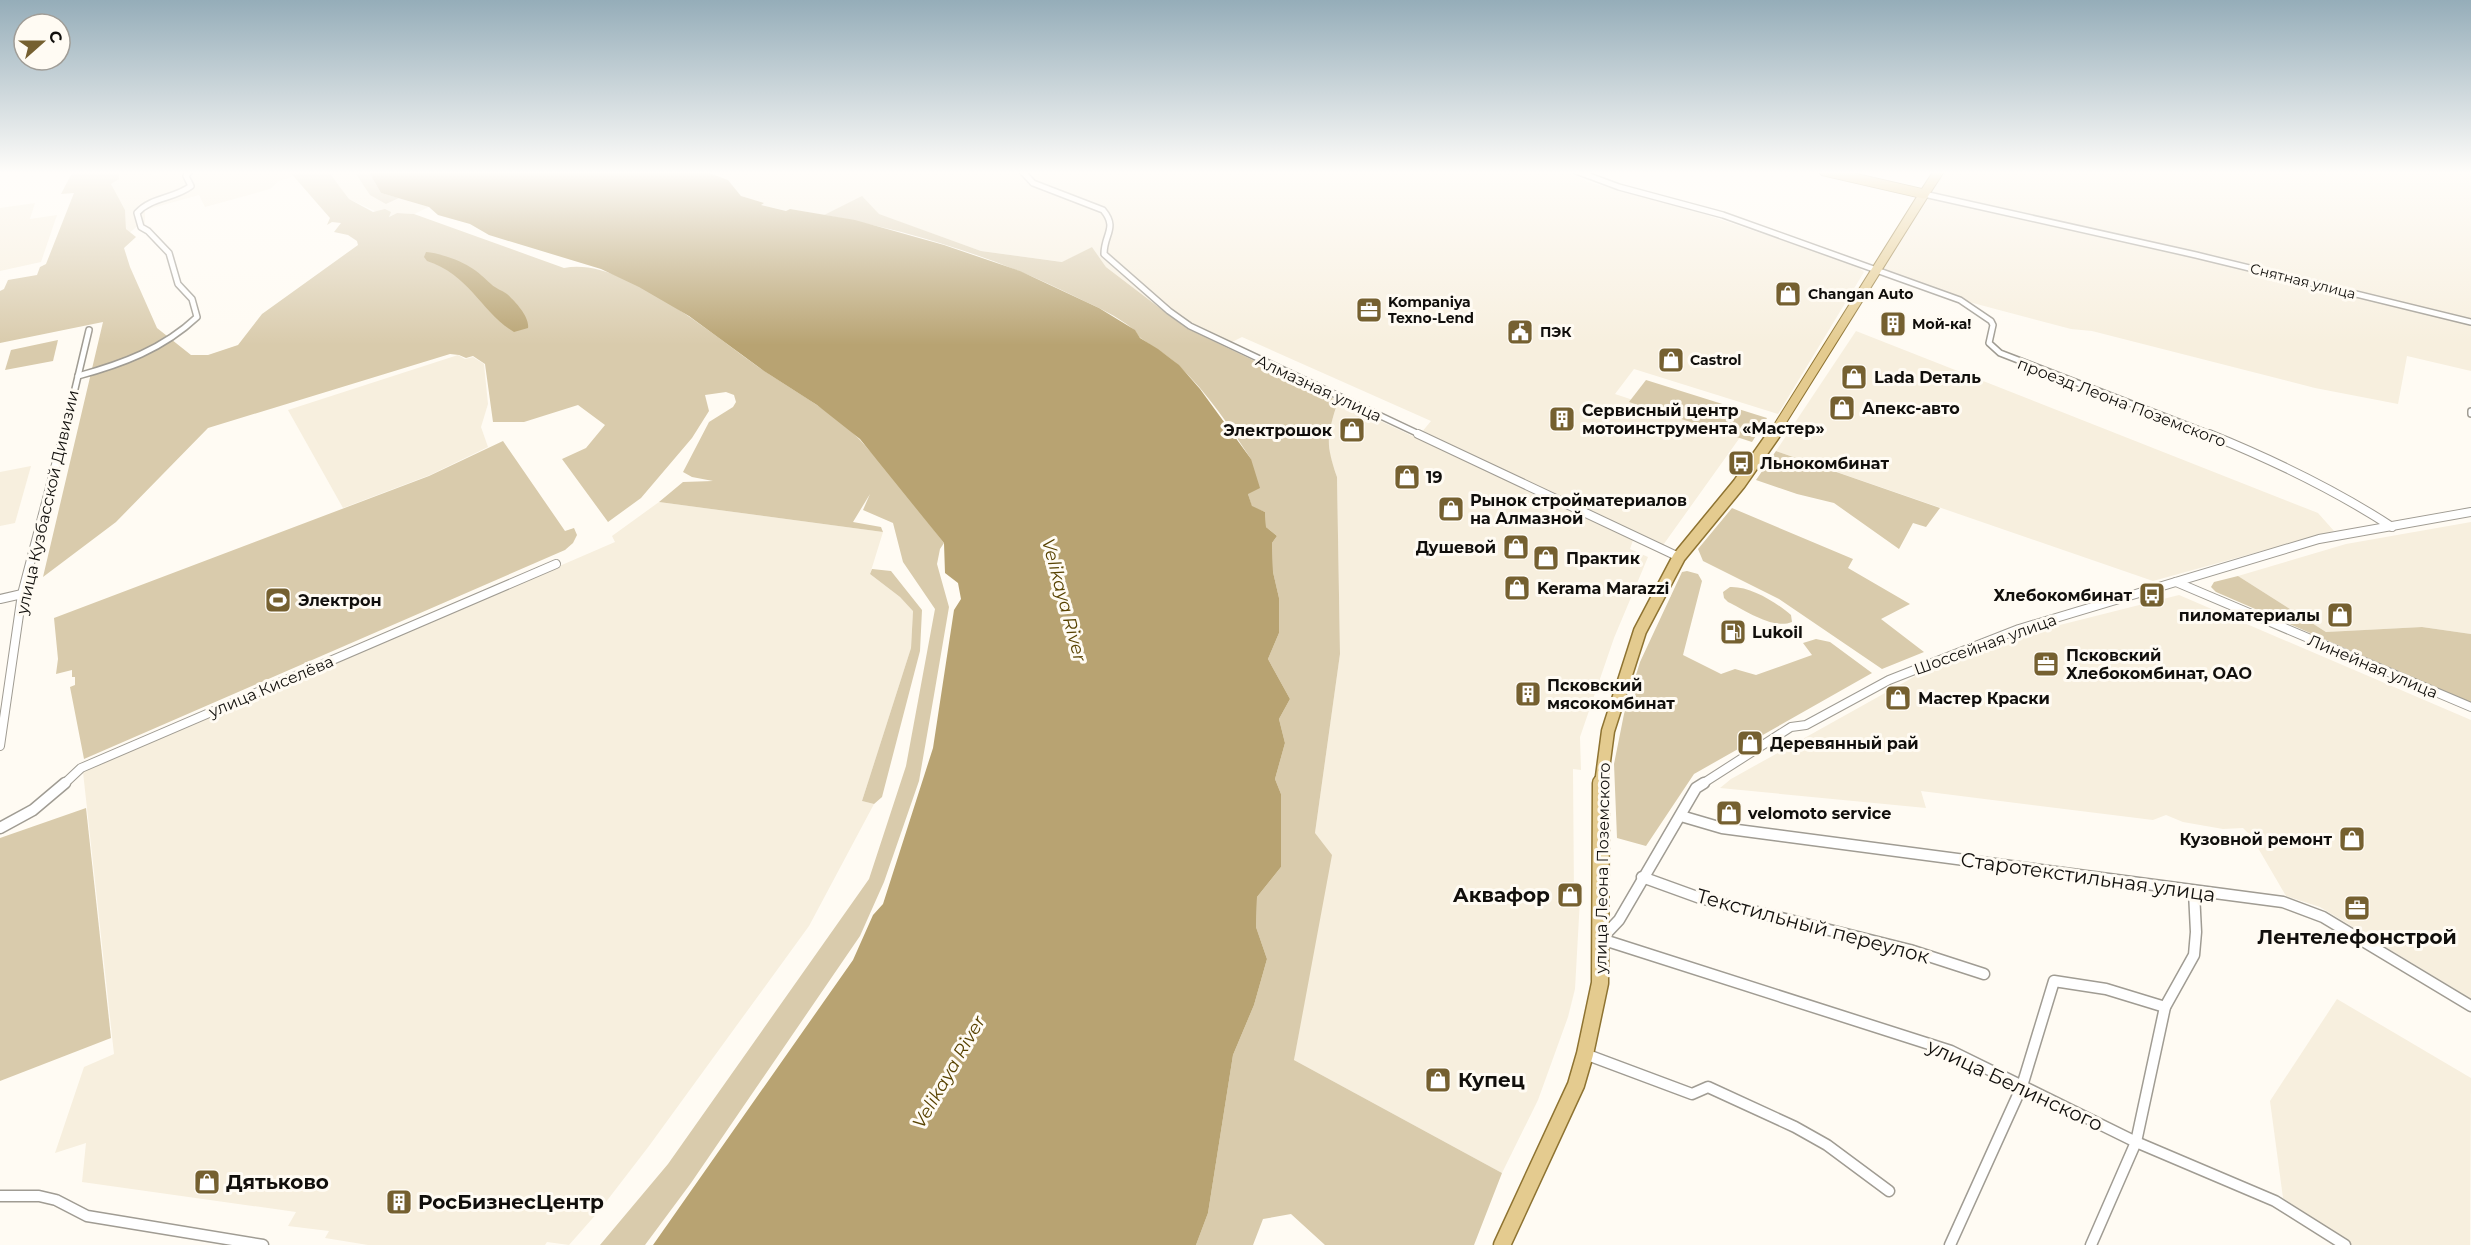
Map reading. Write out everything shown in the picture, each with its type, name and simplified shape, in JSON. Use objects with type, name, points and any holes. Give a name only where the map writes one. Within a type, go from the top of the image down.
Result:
[{"type":"main road","name":"улица Леона Поземского","points":[[1502,1245],[1576,1084],[1585,1054],[1600,983],[1601,779],[1608,730],[1640,631],[1679,557],[1739,484],[1771,438],[1901,229]]},
{"type":"street","points":[[78,376],[104,369],[150,350],[172,337],[197,317],[192,299],[178,284],[169,252],[145,229]]},
{"type":"street","name":"Алмазная улица","points":[[1110,229],[1103,243],[1104,254],[1169,311],[1190,326],[1679,557]]},
{"type":"street","points":[[1761,229],[1874,271]]},
{"type":"street","name":"Снятная улица","points":[[2088,229],[2471,322]]},
{"type":"street","name":"проезд Леона Поземского","points":[[1874,271],[1948,295],[1971,306],[1990,321],[1993,326],[1989,343],[2000,353],[2274,462],[2352,499],[2392,527]]},
{"type":"street","name":"улица Кузбасской Дивизии","points":[[0,746],[22,594],[52,486],[89,330]]},
{"type":"street","name":"Шоссейная улица","points":[[1601,939],[1619,920],[1696,788],[1791,727],[1806,725],[1889,680],[2019,629],[2319,539],[2471,512]]},
{"type":"street","name":"улица Киселёва","points":[[0,828],[41,805],[81,768],[556,564]]},
{"type":"street","name":"Линейная улица","points":[[2176,582],[2471,707]]},
{"type":"street","points":[[0,599],[22,594]]},
{"type":"street","name":"Старотекстильная улица","points":[[1681,816],[1722,828],[2283,902],[2323,917],[2471,1006]]},
{"type":"street","name":"Текстильный переулок","points":[[1642,877],[1700,898],[1910,950],[1984,974]]},
{"type":"street","points":[[2091,1245],[2136,1142],[2165,1007],[2194,955],[2196,932],[2194,892]]},
{"type":"street","name":"улица Белинского","points":[[1601,939],[1952,1052],[2136,1142],[2275,1201],[2344,1245]]},
{"type":"street","points":[[1950,1245],[2022,1086],[2054,981],[2106,989],[2165,1007]]},
{"type":"street","points":[[1585,1054],[1692,1094],[1708,1087],[1795,1127],[1827,1145],[1889,1191]]},
{"type":"street","points":[[0,1196],[39,1196],[56,1200],[87,1216],[262,1245]]},
{"type":"shaded area","points":[[0,229],[52,229],[41,262],[0,271]]},
{"type":"shaded area","points":[[60,229],[126,229],[136,237],[124,248],[157,328],[191,355],[208,355],[238,345],[262,314],[358,245],[357,241],[348,235],[334,232],[336,229],[456,229],[564,268],[588,267],[614,274],[669,303],[766,372],[828,412],[861,441],[944,543],[940,549],[937,564],[949,607],[919,781],[884,882],[860,936],[691,1183],[645,1245],[600,1245],[668,1164],[869,879],[906,766],[935,609],[903,562],[893,523],[863,510],[870,494],[853,522],[881,527],[883,532],[659,502],[683,482],[713,481],[692,477],[683,472],[709,422],[733,407],[736,402],[734,395],[726,392],[705,395],[709,411],[692,438],[641,498],[608,522],[562,459],[586,448],[605,425],[578,405],[524,422],[493,422],[485,364],[473,356],[466,358],[450,354],[208,428],[116,522],[43,577],[103,322],[0,343],[0,291],[4,289],[8,280],[37,275],[40,267],[46,264]]},
{"type":"shaded area","points":[[889,229],[921,229],[981,251],[1062,262],[1092,247],[1106,267],[1186,328],[1338,401],[1329,447],[1337,477],[1340,654],[1315,833],[1332,855],[1294,1060],[1502,1173],[1474,1245],[1325,1245],[1291,1214],[1263,1219],[1253,1245],[1196,1245],[1208,1213],[1233,1055],[1254,1005],[1267,959],[1256,927],[1257,897],[1281,867],[1281,794],[1275,779],[1285,743],[1279,719],[1290,699],[1268,659],[1279,633],[1279,598],[1273,572],[1272,543],[1277,536],[1266,527],[1265,512],[1252,507],[1248,494],[1251,459],[1209,398],[1175,362],[1141,338],[1133,329],[1100,308],[1018,271],[954,247]]},
{"type":"shaded area","points":[[920,229],[1749,229],[1856,265],[1864,272],[1778,414],[1634,369],[1615,394],[1741,436],[1661,548],[1421,433],[1431,421],[1242,337],[1224,346],[1186,328],[1106,267],[1092,247],[1063,262],[981,251]]},
{"type":"shaded area","points":[[1906,229],[2471,229],[2471,371],[2407,356],[2398,404],[2315,388],[2092,331],[2071,329],[1969,302],[1882,270]]},
{"type":"shaded area","points":[[1856,331],[2318,513],[2334,531],[2153,581],[1776,451]]},
{"type":"shaded area","points":[[58,340],[53,361],[5,370],[11,350]]},
{"type":"shaded area","points":[[458,355],[465,359],[473,357],[484,364],[488,404],[481,427],[488,447],[430,475],[343,508],[288,410]]},
{"type":"shaded area","points":[[1646,380],[1767,418],[1752,442],[1629,402]]},
{"type":"shaded area","points":[[1338,401],[1633,540],[1630,549],[1648,557],[1614,638],[1580,737],[1581,770],[1573,769],[1574,898],[1580,899],[1575,989],[1568,1017],[1538,1100],[1502,1173],[1294,1060],[1312,956],[1315,833],[1340,654],[1337,477],[1330,456],[1328,434]]},
{"type":"shaded area","name":"Электрон","points":[[503,441],[565,531],[574,528],[577,535],[573,543],[565,550],[84,759],[70,687],[75,685],[75,677],[72,677],[72,670],[56,674],[58,659],[54,618],[429,476]]},
{"type":"shaded area","points":[[1776,451],[1940,508],[1926,527],[1913,523],[1899,549],[1834,503],[1797,494],[1756,480]]},
{"type":"shaded area","points":[[31,466],[15,523],[0,526],[0,472]]},
{"type":"shaded area","points":[[659,502],[883,532],[870,574],[913,610],[911,648],[862,801],[874,804],[809,926],[599,1211],[569,1245],[547,1242],[545,1245],[368,1245],[325,1238],[329,1231],[288,1226],[296,1212],[82,1182],[86,1143],[55,1153],[84,1067],[114,1054],[83,772],[615,542],[612,536]]},
{"type":"shaded area","points":[[1732,508],[1853,559],[1848,568],[1910,604],[1881,619],[1924,652],[1882,669],[1779,599],[1703,561],[1698,549]]},
{"type":"shaded area","points":[[2471,522],[2471,634],[2422,627],[2326,632],[2238,576],[2346,544]]},
{"type":"shaded area","points":[[872,569],[891,571],[922,610],[920,651],[882,797],[874,804],[862,801],[911,648],[913,611],[900,597],[870,574]]},
{"type":"shaded area","points":[[1682,572],[1698,574],[1702,581],[1683,655],[1721,674],[1735,669],[1756,675],[1812,655],[1803,643],[1816,639],[1830,642],[1872,673],[1694,774],[1646,846],[1617,838],[1614,764],[1624,714],[1640,662]]},
{"type":"shaded area","points":[[2238,576],[2326,632],[2422,627],[2471,634],[2471,703],[2216,592],[2211,587],[2214,582]]},
{"type":"shaded area","points":[[1730,587],[1746,589],[1770,600],[1791,615],[1792,622],[1784,624],[1768,621],[1728,602],[1723,592]]},
{"type":"shaded area","points":[[2179,595],[2471,720],[2471,999],[2320,907],[2286,896],[2251,836],[2243,828],[2223,829],[2183,822],[2166,815],[2153,820],[1921,791],[1926,808],[1720,788],[1731,779],[1928,669],[2032,632]]},
{"type":"shaded area","points":[[86,808],[111,1038],[0,1081],[0,838]]},
{"type":"shaded area","points":[[2337,999],[2471,1078],[2470,1245],[2352,1245],[2283,1198],[2270,1101]]},
{"type":"water","name":"Velikaya River","points":[[479,229],[887,229],[944,245],[1020,271],[1099,308],[1135,330],[1140,338],[1179,365],[1200,389],[1251,459],[1260,488],[1248,494],[1252,506],[1265,512],[1266,527],[1277,536],[1272,543],[1273,572],[1279,598],[1279,633],[1268,659],[1290,699],[1279,719],[1285,743],[1275,779],[1281,794],[1281,867],[1257,897],[1256,927],[1267,959],[1254,1005],[1233,1055],[1208,1213],[1196,1245],[653,1245],[853,960],[873,915],[883,904],[933,748],[954,610],[961,599],[958,583],[945,573],[944,543],[860,439],[817,405],[764,371],[689,316],[639,287],[601,269],[489,235]]},
{"type":"water","points":[[426,252],[455,259],[476,271],[514,301],[527,319],[528,328],[514,332],[503,324],[465,284],[442,267],[427,261],[424,257]]},
{"type":"place","name":"Changan Auto","points":[[1788,294]]},
{"type":"place","name":"Kompaniya Texno-Lend","points":[[1369,310]]},
{"type":"place","name":"Мой-ка!","points":[[1893,324]]},
{"type":"place","name":"ПЭК","points":[[1520,332]]},
{"type":"place","name":"Castrol","points":[[1671,360]]},
{"type":"place","name":"Lada Dеталь","points":[[1854,377]]},
{"type":"place","name":"Апекс-авто","points":[[1842,408]]},
{"type":"place","name":"Сервисный центр мотоинструмента «Мастер»","points":[[1562,419]]},
{"type":"place","name":"Электрошок","points":[[1352,430]]},
{"type":"place","name":"Льнокомбинат","points":[[1741,463]]},
{"type":"place","name":"19","points":[[1407,477]]},
{"type":"place","name":"Рынок стройматериалов на Алмазной","points":[[1451,509]]},
{"type":"place","name":"Душевой","points":[[1516,547]]},
{"type":"place","name":"Практик","points":[[1546,558]]},
{"type":"place","name":"Kerama Marazzi","points":[[1517,588]]},
{"type":"place","name":"Хлебокомбинат","points":[[2152,595]]},
{"type":"place","name":"Электрон","points":[[278,600]]},
{"type":"place","name":"пиломатериалы","points":[[2340,615]]},
{"type":"place","name":"Lukoil","points":[[1733,632]]},
{"type":"place","name":"Псковский Хлебокомбинат, ОАО","points":[[2046,664]]},
{"type":"place","name":"Псковский мясокомбинат","points":[[1528,694]]},
{"type":"place","name":"Мастер Краски","points":[[1898,698]]},
{"type":"place","name":"Деревянный рай","points":[[1750,743]]},
{"type":"place","name":"velomoto service","points":[[1729,813]]},
{"type":"place","name":"Кузовной ремонт","points":[[2352,839]]},
{"type":"place","name":"Аквафор","points":[[1570,895]]},
{"type":"place","name":"Лентелефонстрой","points":[[2357,908]]},
{"type":"place","name":"Купец","points":[[1438,1080]]},
{"type":"place","name":"Дятьково","points":[[207,1182]]},
{"type":"place","name":"РосБизнесЦентр","points":[[399,1202]]}]
